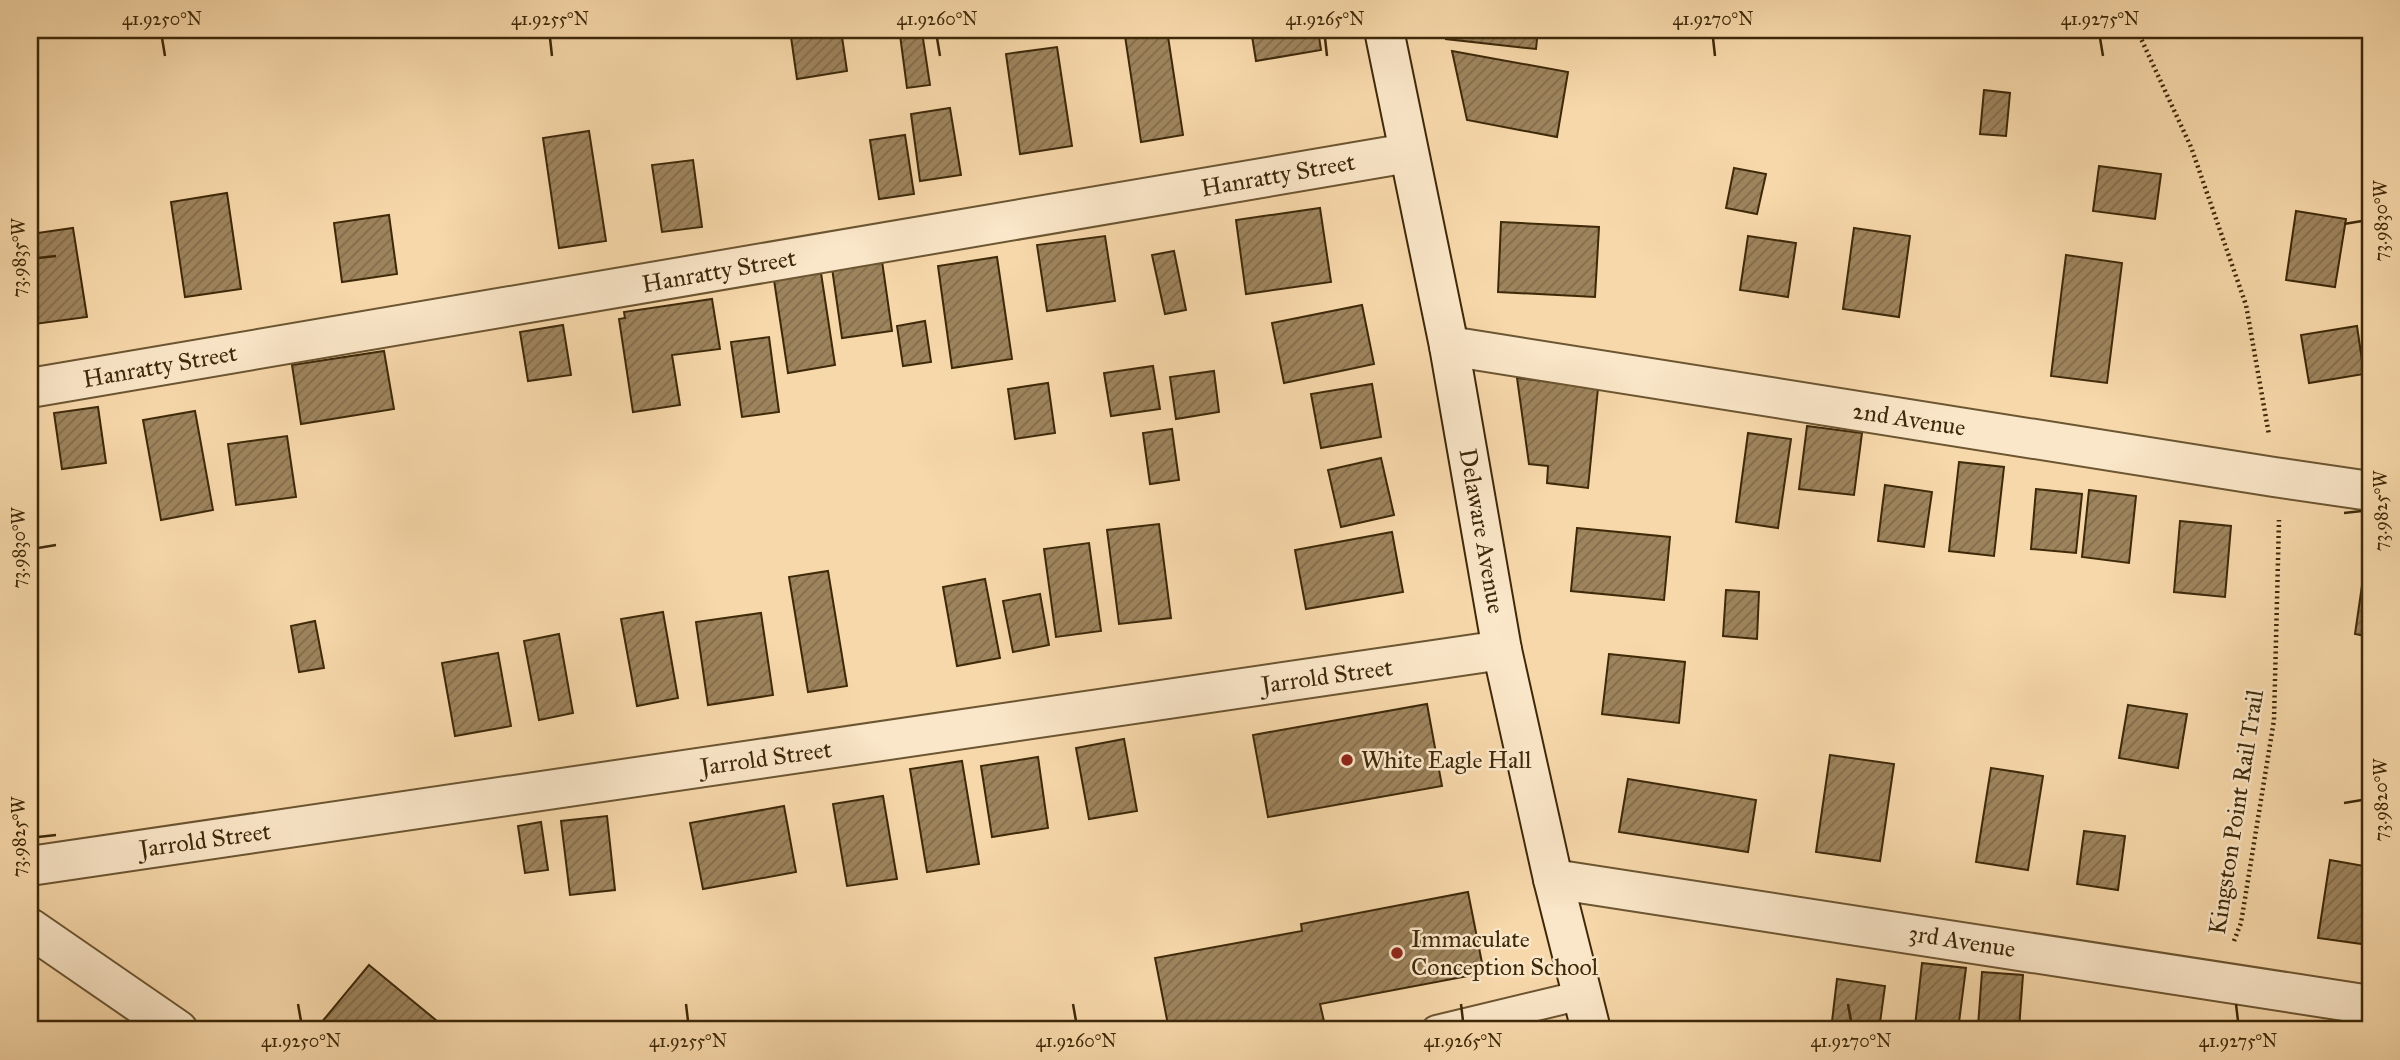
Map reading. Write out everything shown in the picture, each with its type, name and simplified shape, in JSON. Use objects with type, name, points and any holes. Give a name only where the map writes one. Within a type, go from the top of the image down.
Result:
[{"type":"street","name":"Delaware Avenue","points":[[1384,30],[1449,346],[1502,650],[1586,1013]]},
{"type":"street","name":"Hanratty Street","points":[[30,388],[1408,153]]},
{"type":"street","name":"2nd Avenue","points":[[1449,346],[2370,491]]},
{"type":"street","name":"Jarrold Street","points":[[30,866],[1502,650]]},
{"type":"street","name":"3rd Avenue","points":[[1553,879],[2370,1005]]},
{"type":"street","points":[[30,928],[178,1030]]},
{"type":"lane","points":[[1436,1030],[1586,1013]]},
{"type":"path","name":"Kingston Point Rail Trail","points":[[2137,30],[2191,147],[2246,305],[2280,523],[2274,720],[2241,923],[2221,981]]},
{"type":"building","points":[[790,30],[841,30],[847,71],[797,79]]},
{"type":"building","points":[[1167,30],[1183,135],[1141,142],[1125,36]]},
{"type":"building","points":[[1251,30],[1318,30],[1321,50],[1256,61]]},
{"type":"building","points":[[1447,30],[1538,30],[1536,49],[1446,39]]},
{"type":"building","points":[[922,32],[930,85],[907,88],[900,35]]},
{"type":"building","points":[[1057,47],[1072,146],[1020,154],[1006,54]]},
{"type":"building","points":[[1452,51],[1568,72],[1557,137],[1467,120]]},
{"type":"building","points":[[1984,90],[2010,93],[2006,136],[1980,134]]},
{"type":"building","points":[[950,108],[961,175],[920,181],[911,114]]},
{"type":"building","points":[[589,131],[606,241],[559,248],[543,138]]},
{"type":"building","points":[[905,135],[914,194],[879,199],[870,140]]},
{"type":"building","points":[[693,160],[702,227],[662,232],[652,165]]},
{"type":"building","points":[[2099,166],[2161,174],[2155,219],[2093,211]]},
{"type":"building","points":[[1734,168],[1766,174],[1757,214],[1726,208]]},
{"type":"building","points":[[227,193],[241,289],[185,297],[171,202]]},
{"type":"building","points":[[1320,208],[1331,282],[1246,294],[1236,220]]},
{"type":"building","points":[[2296,211],[2346,219],[2335,287],[2286,280]]},
{"type":"building","points":[[389,215],[397,274],[342,282],[334,223]]},
{"type":"building","points":[[1501,222],[1599,227],[1595,297],[1498,292]]},
{"type":"building","points":[[73,228],[87,317],[35,324],[30,288],[30,234]]},
{"type":"building","points":[[1854,228],[1910,236],[1899,317],[1843,309]]},
{"type":"building","points":[[1105,236],[1115,301],[1047,311],[1037,245]]},
{"type":"building","points":[[1748,236],[1796,243],[1788,297],[1740,290]]},
{"type":"building","points":[[1174,251],[1186,310],[1165,314],[1152,255]]},
{"type":"building","points":[[2066,255],[2122,263],[2107,383],[2051,376]]},
{"type":"building","points":[[997,257],[1012,359],[952,368],[938,266]]},
{"type":"building","points":[[882,261],[892,331],[842,338],[832,268]]},
{"type":"building","points":[[821,273],[835,365],[788,373],[774,280]]},
{"type":"building","points":[[712,299],[720,349],[672,355],[680,405],[633,412],[619,319],[625,318],[624,312]]},
{"type":"building","points":[[1362,305],[1374,364],[1284,383],[1272,323]]},
{"type":"building","points":[[925,321],[931,362],[903,366],[897,326]]},
{"type":"building","points":[[563,325],[571,375],[528,381],[520,332]]},
{"type":"building","points":[[2357,326],[2364,374],[2309,383],[2301,335]]},
{"type":"building","points":[[769,337],[779,412],[742,417],[731,342]]},
{"type":"building","points":[[384,351],[394,409],[301,424],[292,365]]},
{"type":"building","points":[[1153,366],[1160,409],[1111,416],[1104,373]]},
{"type":"building","points":[[1214,371],[1219,412],[1176,419],[1170,377]]},
{"type":"building","points":[[1517,378],[1598,388],[1588,488],[1547,483],[1548,466],[1529,464]]},
{"type":"building","points":[[1048,383],[1055,433],[1015,439],[1008,389]]},
{"type":"building","points":[[1372,384],[1381,437],[1321,448],[1311,394]]},
{"type":"building","points":[[98,407],[106,463],[62,469],[54,413]]},
{"type":"building","points":[[195,411],[213,510],[161,520],[143,420]]},
{"type":"building","points":[[1807,426],[1862,433],[1854,495],[1799,489]]},
{"type":"building","points":[[1172,429],[1179,480],[1150,484],[1143,433]]},
{"type":"building","points":[[1748,433],[1791,439],[1778,528],[1736,522]]},
{"type":"building","points":[[287,436],[296,497],[236,505],[228,444]]},
{"type":"building","points":[[1381,458],[1394,515],[1341,527],[1328,470]]},
{"type":"building","points":[[1959,462],[2004,467],[1994,556],[1949,551]]},
{"type":"building","points":[[1885,485],[1932,492],[1924,547],[1878,541]]},
{"type":"building","points":[[2036,489],[2082,494],[2076,553],[2031,549]]},
{"type":"building","points":[[2089,490],[2136,496],[2129,563],[2082,557]]},
{"type":"building","points":[[2180,521],[2231,526],[2225,597],[2174,592]]},
{"type":"building","points":[[1159,524],[1171,618],[1119,624],[1107,530]]},
{"type":"building","points":[[1577,528],[1670,537],[1664,600],[1571,591]]},
{"type":"building","points":[[2370,530],[2370,637],[2355,634]]},
{"type":"building","points":[[1392,532],[1403,592],[1306,609],[1295,550]]},
{"type":"building","points":[[1089,543],[1101,631],[1056,637],[1044,549]]},
{"type":"building","points":[[828,571],[847,686],[808,692],[789,577]]},
{"type":"building","points":[[985,579],[1000,658],[957,666],[943,587]]},
{"type":"building","points":[[1726,590],[1759,592],[1757,639],[1723,636]]},
{"type":"building","points":[[1040,594],[1049,645],[1013,652],[1003,601]]},
{"type":"building","points":[[663,612],[678,698],[637,706],[621,619]]},
{"type":"building","points":[[761,613],[773,695],[708,705],[696,622]]},
{"type":"building","points":[[315,621],[324,668],[299,672],[291,626]]},
{"type":"building","points":[[559,634],[573,713],[539,720],[524,641]]},
{"type":"building","points":[[498,653],[511,726],[455,736],[442,663]]},
{"type":"building","points":[[1609,654],[1685,662],[1679,723],[1602,714]]},
{"type":"building","name":"White Eagle Hall","points":[[1427,704],[1442,786],[1268,817],[1253,735]]},
{"type":"building","points":[[2128,705],[2187,714],[2178,768],[2119,758]]},
{"type":"building","points":[[1124,739],[1137,811],[1089,819],[1076,748]]},
{"type":"building","points":[[1830,755],[1894,764],[1880,861],[1816,852]]},
{"type":"building","points":[[1038,757],[1048,828],[992,837],[981,766]]},
{"type":"building","points":[[962,761],[979,864],[927,872],[910,769]]},
{"type":"building","points":[[1991,768],[2043,776],[2028,870],[1976,862]]},
{"type":"building","points":[[1628,779],[1756,800],[1748,852],[1619,832]]},
{"type":"building","points":[[883,796],[897,879],[847,886],[833,804]]},
{"type":"building","points":[[784,806],[796,872],[703,889],[690,823]]},
{"type":"building","points":[[607,816],[615,890],[570,895],[561,821]]},
{"type":"building","points":[[541,822],[548,870],[525,873],[518,826]]},
{"type":"building","points":[[2084,831],[2125,836],[2118,890],[2077,884]]},
{"type":"building","points":[[2330,860],[2370,867],[2370,888],[2362,944],[2318,938]]},
{"type":"building","points":[[1468,892],[1484,973],[1320,1004],[1326,1030],[1169,1030],[1155,958],[1302,931],[1301,924]]},
{"type":"building","points":[[1922,963],[1966,968],[1958,1030],[1915,1026]]},
{"type":"building","points":[[369,965],[448,1030],[329,1030],[321,1023]]},
{"type":"building","points":[[1982,972],[2023,975],[2019,1029],[1978,1026]]},
{"type":"building","points":[[1837,979],[1885,986],[1879,1030],[1831,1030]]},
{"type":"place","name":"White Eagle Hall","points":[[1347,760]]},
{"type":"place","name":"Immaculate Conception School","points":[[1397,953]]}]
